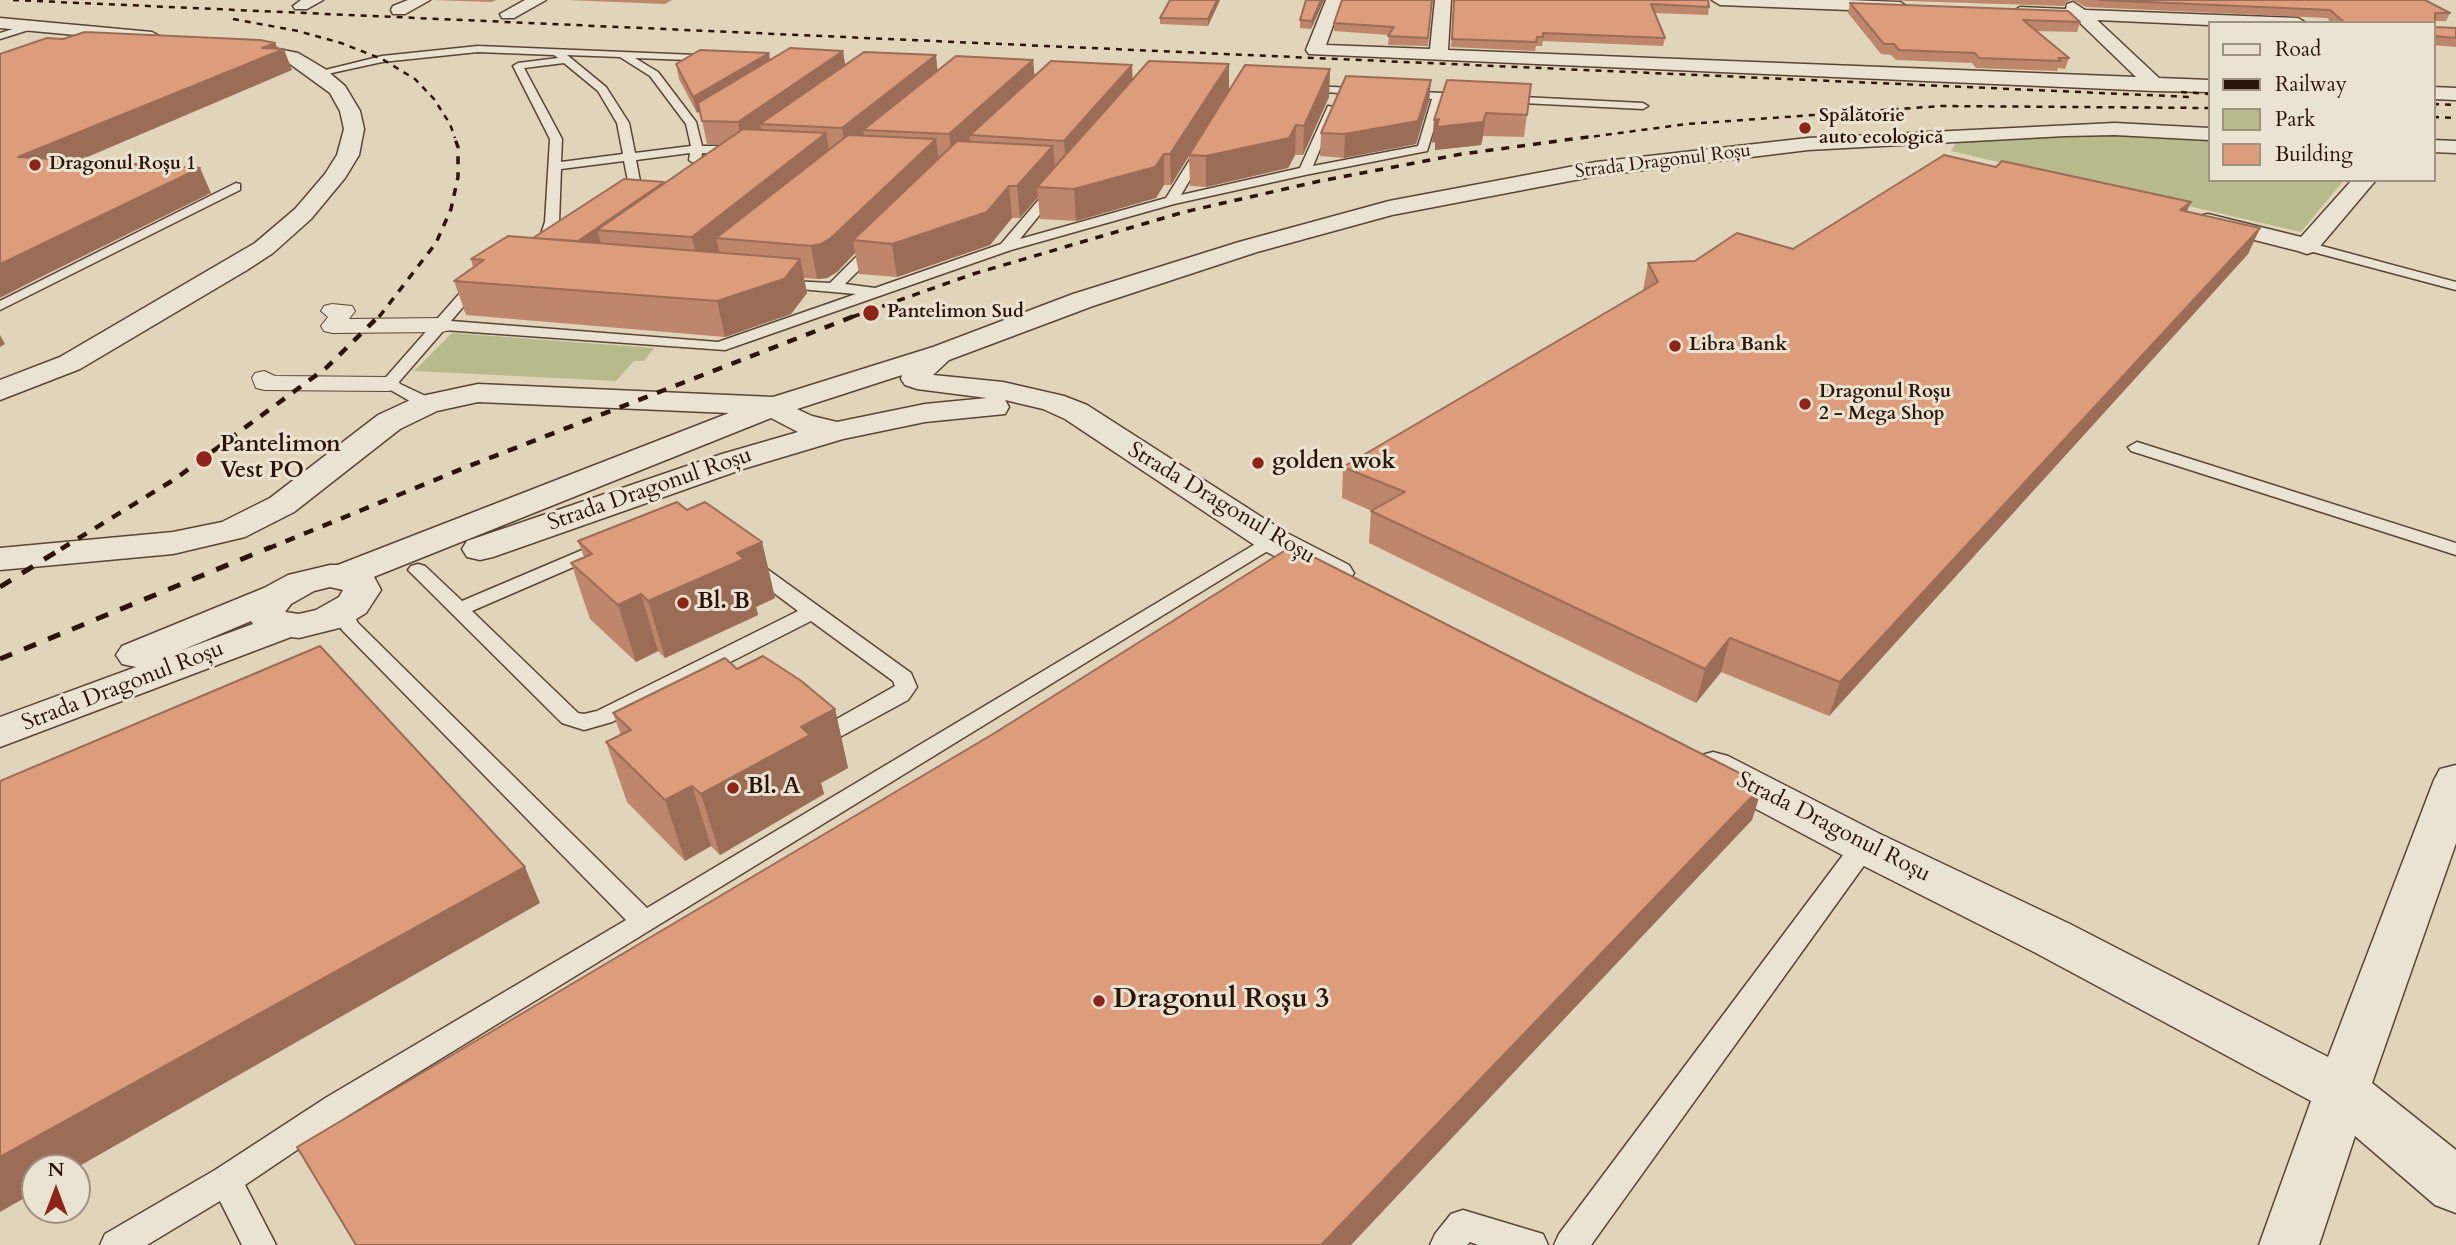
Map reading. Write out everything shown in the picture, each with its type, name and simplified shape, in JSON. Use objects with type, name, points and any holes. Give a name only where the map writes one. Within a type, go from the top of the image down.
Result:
[{"type":"street","points":[[399,10],[422,0]]},
{"type":"street","points":[[508,14],[538,0]]},
{"type":"street","points":[[1334,0],[1315,50],[2208,86]]},
{"type":"street","points":[[1440,56],[1443,0]]},
{"type":"street","points":[[1720,0],[1915,8]]},
{"type":"street","points":[[2065,0],[2155,85]]},
{"type":"street","points":[[1998,11],[2250,21]]},
{"type":"street","points":[[0,23],[179,39]]},
{"type":"street","points":[[0,391],[70,363],[195,293],[264,248],[303,214],[334,178],[348,155],[353,136],[350,111],[338,90],[318,73],[292,57],[219,43]]},
{"type":"street","points":[[2435,93],[2456,94]]},
{"type":"street","name":"Strada Dragonul Roșu","points":[[349,593],[775,405],[943,353],[1076,302],[1223,255],[1389,208],[1596,169],[1863,140],[2115,129],[2208,134]]},
{"type":"street","name":"Strada Dragonul Roșu","points":[[1863,140],[1950,157]]},
{"type":"street","points":[[2435,146],[2456,147]]},
{"type":"street","points":[[2188,216],[2307,246],[2363,182]]},
{"type":"street","points":[[332,311],[344,311],[332,326],[442,325]]},
{"type":"street","name":"Strada Dragonul Roșu","points":[[943,353],[918,372],[916,379],[928,383],[1003,391],[1053,402],[1076,412],[1272,540],[1371,591]]},
{"type":"street","points":[[264,378],[265,383],[388,384]]},
{"type":"street","points":[[0,559],[173,543],[233,530],[282,505],[389,422],[428,404],[467,395],[502,393],[775,405],[788,417],[803,424],[837,431]]},
{"type":"street","name":"Strada Dragonul Roșu","points":[[349,593],[734,461],[886,419],[979,407],[1039,414],[1108,435]]},
{"type":"street","points":[[281,611],[314,623],[349,593]]},
{"type":"street","name":"Strada Dragonul Roșu","points":[[0,712],[281,611]]},
{"type":"street","name":"Strada Dragonul Roșu","points":[[0,733],[281,611]]},
{"type":"street","name":"Strada Dragonul Roșu","points":[[1679,750],[1864,846],[2063,944],[2342,1091],[2456,1186]]},
{"type":"street","points":[[2289,1245],[2342,1091],[2456,780]]},
{"type":"lane","points":[[0,36],[33,26]]},
{"type":"lane","points":[[318,73],[382,59],[449,50],[554,50],[728,58]]},
{"type":"lane","points":[[554,50],[602,89],[623,123],[634,181]]},
{"type":"lane","points":[[524,255],[545,242],[552,222],[556,139],[518,65],[622,54],[654,74],[692,124],[697,149],[694,176]]},
{"type":"lane","points":[[1290,88],[1377,92]]},
{"type":"lane","points":[[1306,171],[1340,90]]},
{"type":"lane","points":[[1390,93],[1643,106]]},
{"type":"lane","points":[[442,325],[719,347],[1006,247],[1171,201],[1423,149],[1439,95]]},
{"type":"lane","points":[[692,124],[703,117]]},
{"type":"lane","points":[[1171,201],[1213,131]]},
{"type":"lane","points":[[554,166],[697,149],[748,150],[726,166]]},
{"type":"lane","points":[[1006,247],[1062,180]]},
{"type":"lane","points":[[1,306],[236,187]]},
{"type":"lane","points":[[833,288],[890,230]]},
{"type":"lane","points":[[2307,246],[2456,286]]},
{"type":"lane","points":[[428,404],[388,384],[491,267]]},
{"type":"lane","points":[[756,281],[880,292]]},
{"type":"lane","points":[[2137,447],[2456,549]]},
{"type":"lane","points":[[460,609],[627,537]]},
{"type":"lane","points":[[117,1245],[226,1180],[338,1105],[645,922],[1272,540]]},
{"type":"lane","points":[[729,550],[903,678],[906,687],[900,695],[830,733],[817,730],[795,714]]},
{"type":"lane","points":[[418,570],[570,718],[584,722],[604,717],[812,612]]},
{"type":"lane","points":[[349,593],[349,626],[645,922]]},
{"type":"lane","points":[[721,657],[743,674]]},
{"type":"lane","points":[[1571,1245],[1864,846]]},
{"type":"lane","points":[[226,1180],[259,1245]]},
{"type":"lane","points":[[1447,1245],[1464,1225],[1531,1245]]},
{"type":"green space","points":[[2105,133],[2208,138],[2208,182],[2342,182],[2301,232],[1951,151],[1958,139]]},
{"type":"green space","points":[[452,333],[654,348],[644,361],[634,361],[616,381],[414,371]]},
{"type":"building","points":[[1170,0],[1217,0],[1208,19],[1160,18]]},
{"type":"building","points":[[1306,0],[1321,0],[1312,21],[1300,20]]},
{"type":"building","points":[[1342,0],[1432,0],[1428,38],[1388,36],[1394,27],[1334,23]]},
{"type":"building","points":[[1454,0],[1708,0],[1709,7],[1651,4],[1665,38],[1543,33],[1543,37],[1537,37],[1536,42],[1452,39]]},
{"type":"building","points":[[2099,0],[2425,0],[2450,13],[2435,13],[2435,21],[2343,21],[2330,10]]},
{"type":"building","points":[[1850,3],[2068,11],[2080,22],[2023,20],[2069,58],[2058,58],[2061,61],[1979,58],[1975,53],[1899,50],[1894,44],[1884,44]]},
{"type":"building","points":[[2435,27],[2456,28],[2456,38],[2435,36]]},
{"type":"building","name":"Dragonul Roșu 1","points":[[85,32],[260,40],[275,43],[262,48],[284,49],[18,157],[200,168],[0,264],[0,54],[47,38],[63,39]]},
{"type":"building","points":[[790,48],[843,51],[738,122],[702,121],[698,103]]},
{"type":"building","points":[[700,50],[769,53],[693,97],[676,64]]},
{"type":"building","points":[[864,52],[936,55],[842,128],[760,124]]},
{"type":"building","points":[[956,56],[1033,60],[949,134],[863,130]]},
{"type":"building","points":[[1051,61],[1132,65],[1064,141],[970,135]]},
{"type":"building","points":[[1149,61],[1229,64],[1170,154],[1164,154],[1155,167],[1074,189],[1037,187]]},
{"type":"building","points":[[1245,65],[1330,69],[1304,126],[1296,125],[1289,138],[1206,156],[1189,155]]},
{"type":"building","points":[[1346,76],[1431,80],[1418,121],[1345,134],[1321,133]]},
{"type":"building","points":[[1447,80],[1531,84],[1527,115],[1486,113],[1483,122],[1437,127],[1439,119],[1434,120]]},
{"type":"building","points":[[743,129],[826,133],[692,237],[597,230]]},
{"type":"building","points":[[848,135],[936,139],[831,238],[821,244],[811,246],[716,238]]},
{"type":"building","points":[[957,141],[1053,146],[1017,186],[1009,186],[987,212],[892,244],[853,240]]},
{"type":"building","name":"Dragonul Roșu 2 - Mega Shop","points":[[1944,155],[1996,167],[2002,161],[2191,202],[2180,210],[2260,228],[1840,682],[1730,638],[1705,669],[1371,511],[1405,492],[1343,467],[1658,282],[1648,263],[1695,261],[1737,233],[1793,249]]},
{"type":"building","points":[[624,179],[664,182],[578,241],[533,238]]},
{"type":"building","points":[[508,236],[800,259],[784,279],[717,301],[454,281],[484,260],[471,259]]},
{"type":"building","points":[[677,502],[687,510],[705,502],[762,542],[737,553],[744,559],[648,601],[641,594],[618,605],[571,563],[592,554],[578,541]]},
{"type":"building","name":"Dragonul Roșu 3","points":[[1292,546],[1763,785],[1321,1245],[356,1245],[297,1147],[993,734]]},
{"type":"building","points":[[320,646],[525,867],[0,1157],[0,781]]},
{"type":"building","points":[[763,656],[800,680],[835,709],[801,727],[810,735],[701,794],[692,786],[665,800],[606,742],[631,730],[613,713],[725,658],[737,669]]},
{"type":"railway","points":[[13,0],[2191,97]]},
{"type":"railway","points":[[233,19],[298,31],[341,43],[382,59],[415,79],[434,99],[450,124],[455,138]]},
{"type":"railway","points":[[2181,92],[2208,94]]},
{"type":"railway","points":[[2435,104],[2456,105]]},
{"type":"railway","points":[[1582,138],[1687,124],[1941,106],[2208,108]]},
{"type":"railway","points":[[2435,117],[2456,118]]},
{"type":"railway","points":[[379,317],[436,243],[451,209],[458,177],[458,147],[454,136]]},
{"type":"railway","points":[[852,317],[973,274],[1184,212],[1320,181],[1462,154],[1595,136]]},
{"type":"railway","points":[[61,549],[175,479],[326,368],[380,315]]},
{"type":"railway","points":[[267,549],[464,468],[857,315]]},
{"type":"railway","points":[[0,587],[64,547]]},
{"type":"railway","points":[[0,659],[271,547]]},
{"type":"place","name":"Spălătorie auto ecologică","points":[[1805,128]]},
{"type":"place","name":"Dragonul Roșu 1","points":[[35,165]]},
{"type":"place","name":"Pantelimon Sud","points":[[871,313]]},
{"type":"place","name":"Libra Bank","points":[[1675,346]]},
{"type":"place","name":"Dragonul Roșu 2 - Mega Shop","points":[[1805,404]]},
{"type":"place","name":"Pantelimon Vest PO","points":[[204,459]]},
{"type":"place","name":"golden wok","points":[[1258,463]]},
{"type":"place","name":"Bl. B","points":[[683,603]]},
{"type":"place","name":"Bl. A","points":[[733,788]]},
{"type":"place","name":"Dragonul Roșu 3","points":[[1099,1001]]}]
